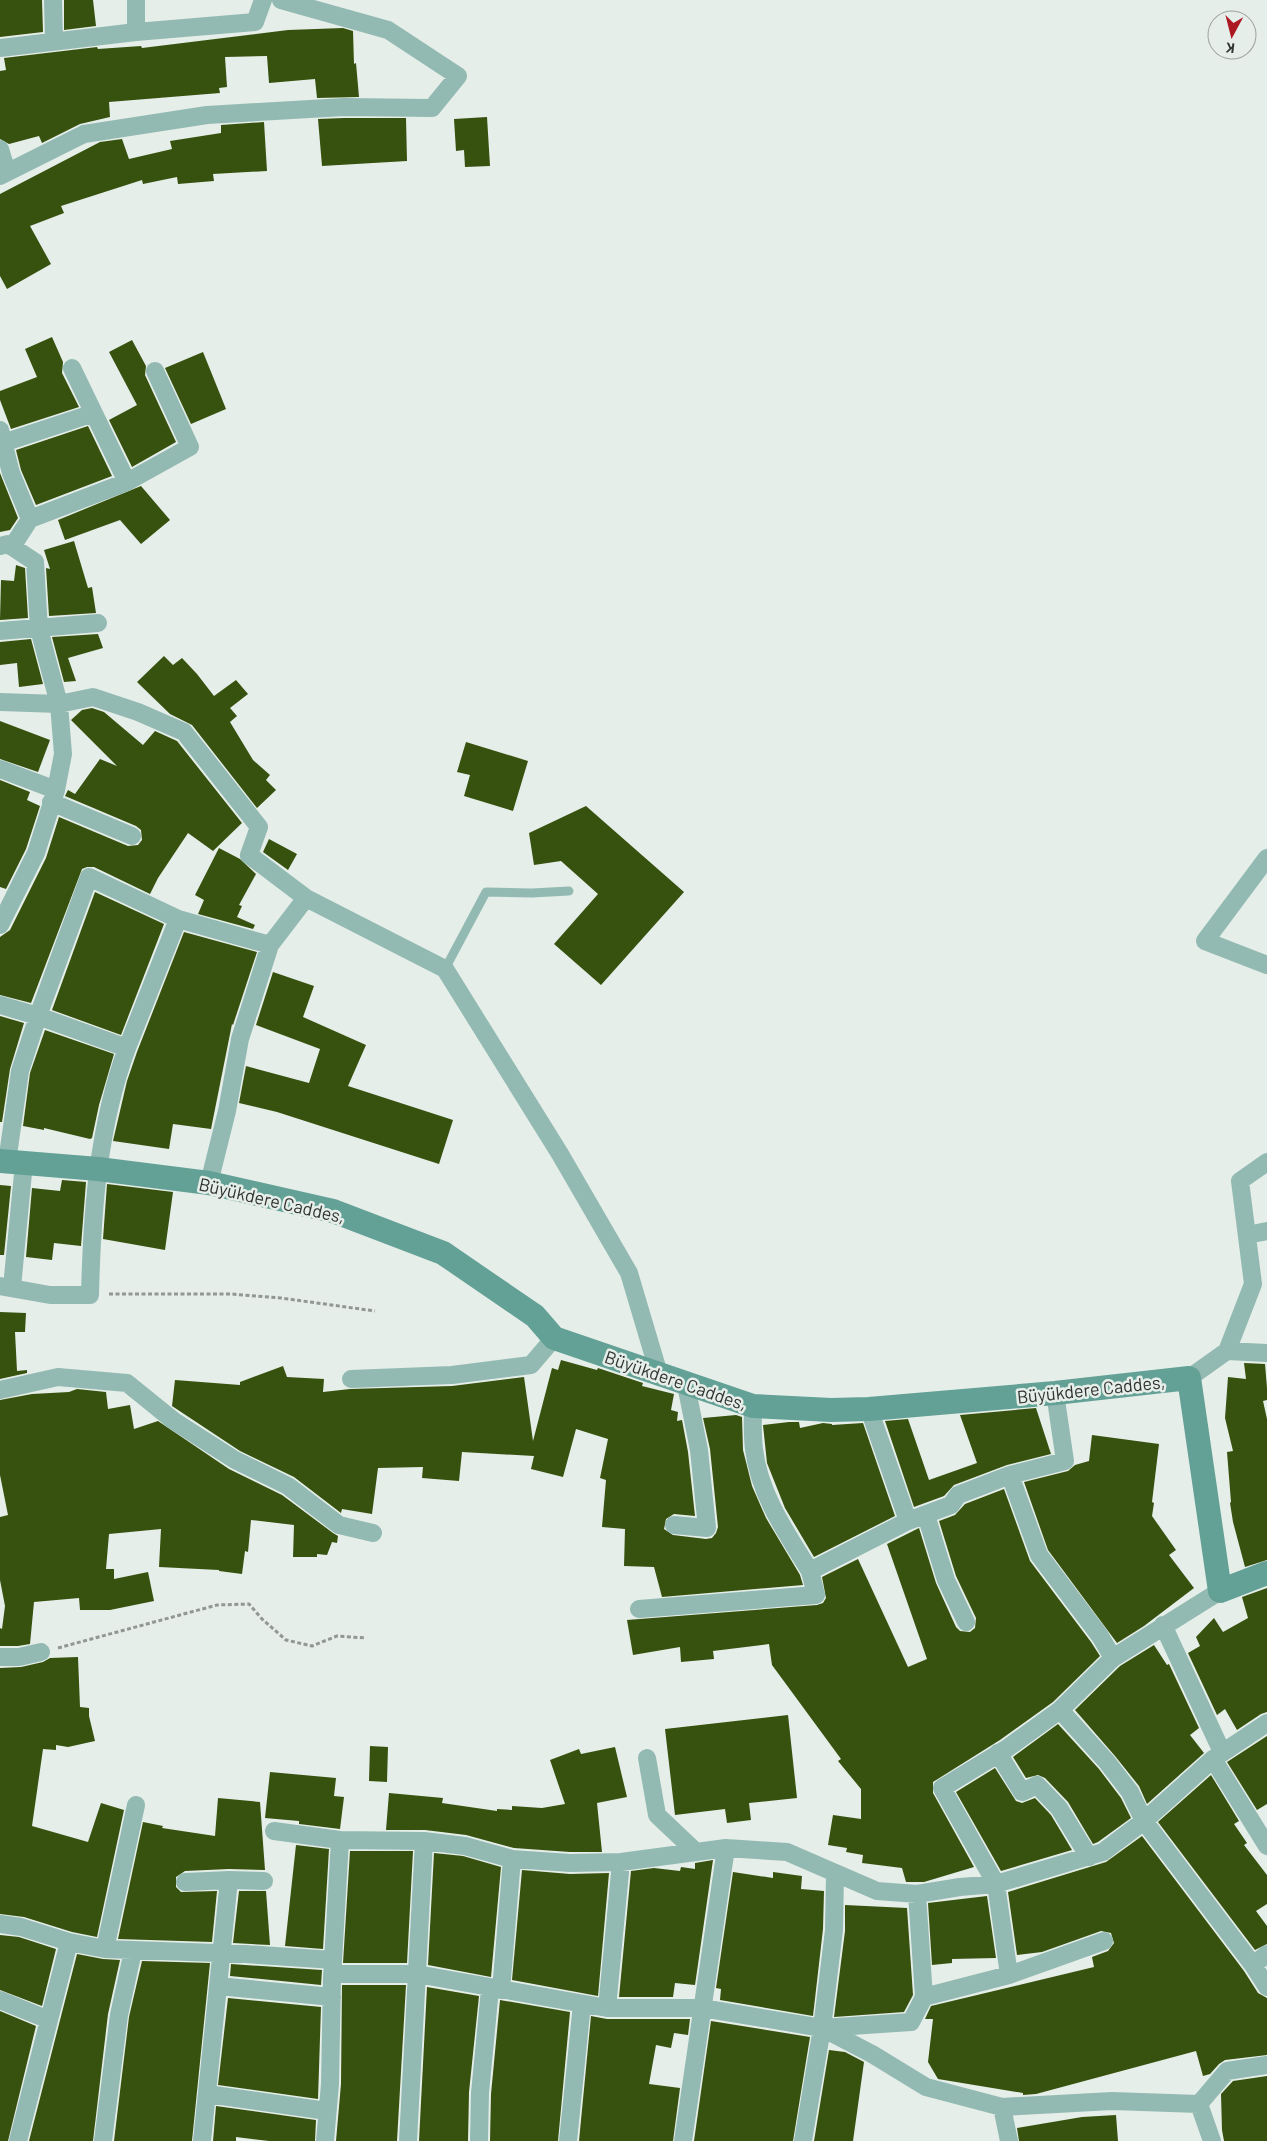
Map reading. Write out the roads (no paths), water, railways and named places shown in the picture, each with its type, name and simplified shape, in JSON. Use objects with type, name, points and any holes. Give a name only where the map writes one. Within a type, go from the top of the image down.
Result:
[{"type":"street","points":[[53,0],[54,40]]},
{"type":"street","points":[[136,0],[136,32]]},
{"type":"street","points":[[0,48],[54,40],[255,22],[263,0]]},
{"type":"street","points":[[0,149],[4,174],[84,134],[207,115],[344,107],[432,108],[458,76],[388,30],[281,0]]},
{"type":"street","points":[[72,368],[127,482]]},
{"type":"street","points":[[0,925],[36,853],[54,796],[63,754],[59,704],[39,629],[35,562],[6,546],[30,519],[127,482],[190,447],[156,371]]},
{"type":"street","points":[[30,519],[10,473],[1,439],[94,413]]},
{"type":"street","points":[[0,631],[98,623]]},
{"type":"street","points":[[0,702],[59,704],[93,697],[138,712],[184,732],[259,827],[249,855],[306,898],[445,969],[554,1146],[629,1273],[659,1374]]},
{"type":"street","points":[[0,769],[132,836]]},
{"type":"street","points":[[1267,858],[1205,941],[1267,965]]},
{"type":"street","points":[[178,919],[127,1048],[109,1104],[98,1169],[91,1254],[90,1295],[50,1295],[6,1287],[10,1162],[20,1071],[89,877],[178,919],[270,945]]},
{"type":"street","points":[[209,1183],[228,1111],[240,1039],[270,945],[306,898]]},
{"type":"street","points":[[0,1005],[38,1016],[127,1048]]},
{"type":"street","name":"Büyükdere Caddes,","points":[[10,1162],[98,1169],[209,1183],[333,1211],[443,1253],[536,1316],[554,1338],[753,1406],[831,1410],[869,1409],[1055,1394],[1189,1378],[1220,1591]]},
{"type":"street","points":[[1189,1378],[1227,1351],[1252,1284],[1240,1181],[1267,1162]]},
{"type":"street","points":[[1247,1236],[1267,1231]]},
{"type":"street","points":[[351,1379],[452,1374],[531,1366],[554,1338]]},
{"type":"street","points":[[1227,1351],[1267,1353]]},
{"type":"street","points":[[0,1390],[58,1377],[127,1383],[174,1420],[234,1460],[288,1486],[339,1525],[374,1533]]},
{"type":"street","points":[[674,1525],[707,1528],[700,1450],[686,1384]]},
{"type":"street","points":[[810,1571],[908,1521],[951,1505],[958,1495],[1010,1475],[1065,1460],[1055,1394]]},
{"type":"street","points":[[638,1609],[816,1595],[810,1571],[784,1529],[762,1486],[754,1450],[753,1406]]},
{"type":"street","points":[[869,1409],[908,1521]]},
{"type":"street","points":[[1010,1475],[1039,1555],[1100,1636],[1113,1658]]},
{"type":"street","points":[[926,1515],[946,1580],[966,1622]]},
{"type":"street","points":[[1009,1975],[996,1884],[942,1788],[998,1753],[1060,1710],[1113,1658],[1220,1591],[1267,1573]]},
{"type":"street","points":[[1163,1625],[1218,1756],[1267,1846]]},
{"type":"street","points":[[0,1658],[18,1657],[41,1652]]},
{"type":"street","points":[[1060,1710],[1126,1786],[1144,1820],[1253,1965],[1267,1987]]},
{"type":"street","points":[[274,1831],[340,1840],[424,1841],[465,1846],[512,1859],[570,1863],[621,1862],[695,1850],[726,1848],[787,1852],[835,1874],[877,1890],[917,1894],[960,1887],[996,1884],[1103,1852],[1144,1820],[1218,1756],[1267,1723]]},
{"type":"street","points":[[998,1753],[1022,1792],[1037,1785],[1059,1808],[1089,1857]]},
{"type":"street","points":[[647,1758],[657,1815],[695,1850]]},
{"type":"street","points":[[105,1949],[136,1805]]},
{"type":"street","points":[[325,2141],[340,1840]]},
{"type":"street","points":[[408,2141],[424,1841]]},
{"type":"street","points":[[683,2141],[726,1848]]},
{"type":"street","points":[[479,2141],[480,2093],[496,1990],[512,1859]]},
{"type":"street","points":[[607,2008],[621,1862]]},
{"type":"street","points":[[803,2141],[822,2028],[834,1930],[835,1874]]},
{"type":"street","points":[[202,2141],[229,1880]]},
{"type":"street","points":[[185,1882],[264,1881]]},
{"type":"street","points":[[0,1924],[20,1927],[69,1942],[105,1949],[221,1954],[333,1967],[417,1974],[496,1990],[607,2008],[702,2008],[822,2028],[911,2022],[924,1997],[917,1894]]},
{"type":"street","points":[[18,2141],[69,1942]]},
{"type":"street","points":[[924,1997],[1009,1975],[1104,1942]]},
{"type":"street","points":[[103,2141],[119,2016],[133,1951]]},
{"type":"street","points":[[1253,1965],[1267,1954]]},
{"type":"street","points":[[218,1986],[332,1997]]},
{"type":"street","points":[[0,2000],[49,2020]]},
{"type":"street","points":[[568,2141],[582,2004]]},
{"type":"street","points":[[822,2028],[872,2054],[926,2087],[1002,2106],[1112,2101],[1199,2104]]},
{"type":"street","points":[[1199,2104],[1227,2071],[1267,2065]]},
{"type":"street","points":[[207,2094],[327,2111]]},
{"type":"street","points":[[1199,2104],[1212,2141]]},
{"type":"street","points":[[1002,2106],[1009,2141]]},
{"type":"lane","points":[[445,969],[486,892],[532,894],[570,891]]}]
